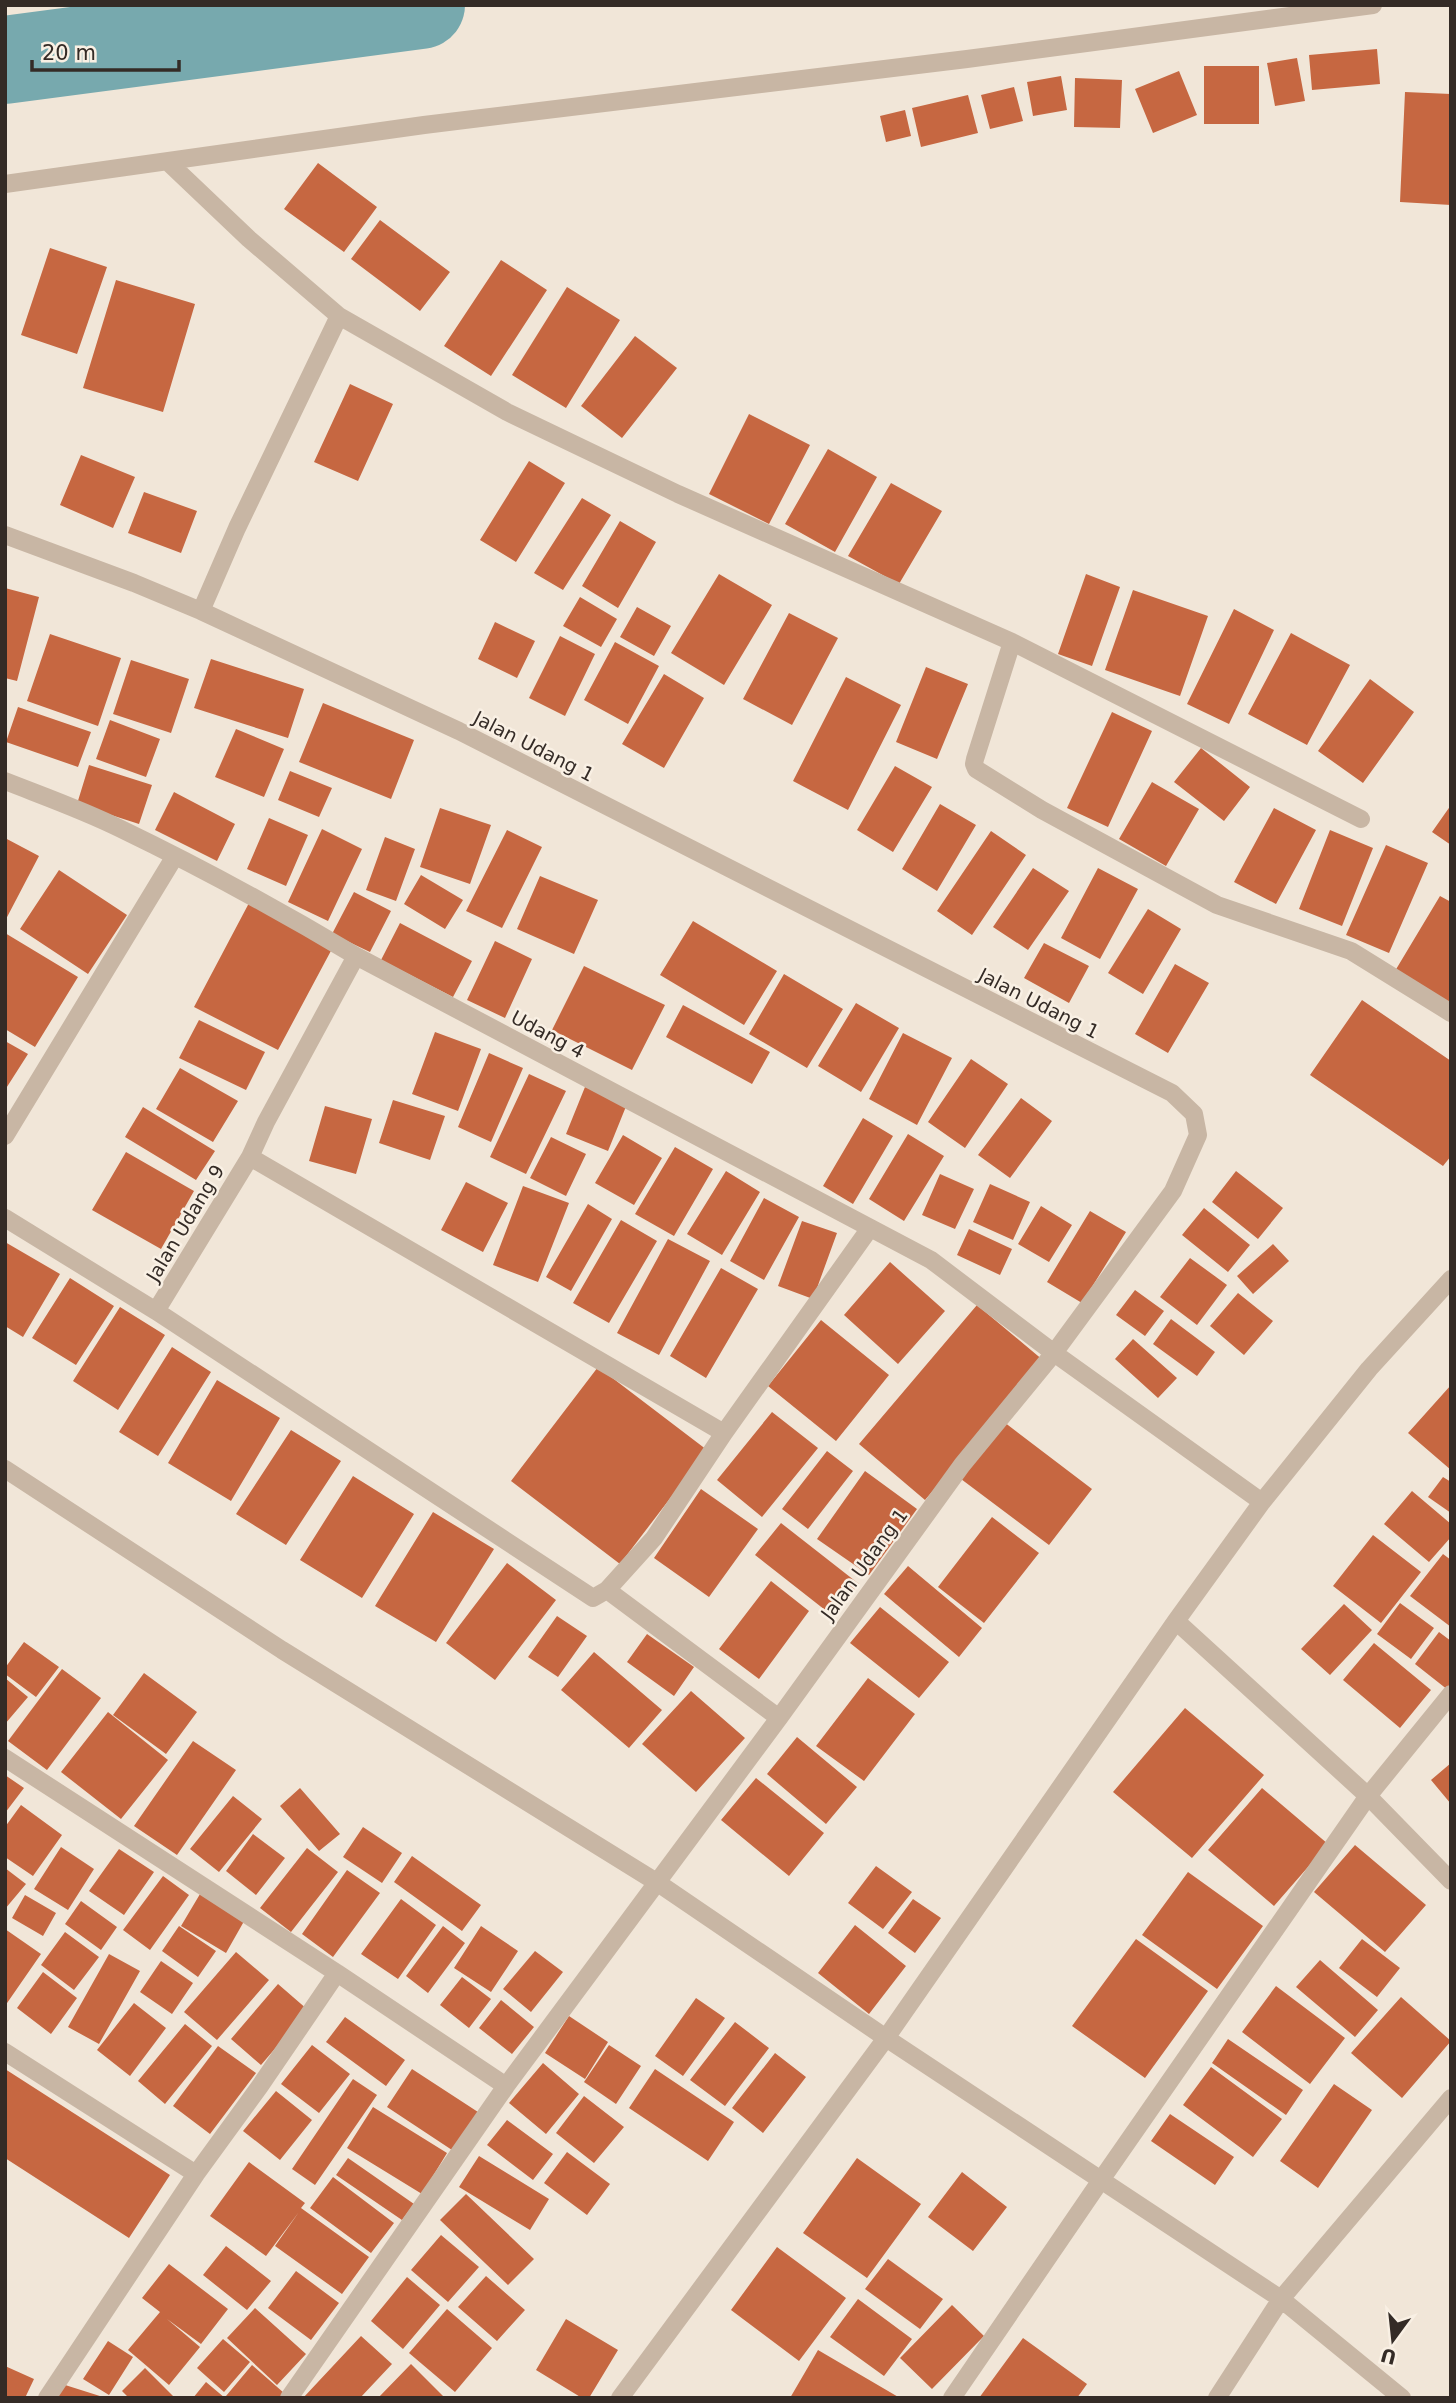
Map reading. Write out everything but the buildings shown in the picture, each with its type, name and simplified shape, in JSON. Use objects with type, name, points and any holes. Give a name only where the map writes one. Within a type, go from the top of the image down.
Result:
[{"type":"street","points":[[5,184],[424,125],[967,59],[1373,5]]},
{"type":"street","points":[[168,162],[249,239],[339,316],[507,412],[678,494],[1012,642],[1362,820]]},
{"type":"street","points":[[201,611],[237,528],[339,316]]},
{"type":"street","name":"Jalan Udang 1","points":[[5,535],[201,611],[458,731],[1172,1093],[1195,1114],[1198,1135],[1173,1191],[1054,1353],[961,1465],[779,1718],[506,2086],[289,2398]]},
{"type":"street","points":[[1012,642],[975,759],[976,769],[1042,810],[1211,901],[1351,951],[1451,1013]]},
{"type":"street","name":"Udang 4","points":[[5,780],[117,827],[175,856],[281,912],[356,956],[931,1260],[1054,1353],[1262,1502]]},
{"type":"street","points":[[5,1136],[175,856]]},
{"type":"street","name":"Jalan Udang 9","points":[[156,1311],[250,1157],[356,956]]},
{"type":"street","points":[[250,1157],[724,1433]]},
{"type":"street","points":[[5,1218],[156,1311],[593,1598],[607,1590],[654,1538],[724,1433],[870,1228]]},
{"type":"street","points":[[620,2398],[886,2038],[1262,1502],[1369,1369],[1451,1279]]},
{"type":"street","points":[[5,1469],[282,1650],[658,1882],[886,2038],[1281,2299],[1402,2398]]},
{"type":"street","points":[[607,1590],[779,1718]]},
{"type":"street","points":[[1176,1621],[1368,1796],[1451,1881]]},
{"type":"street","points":[[953,2398],[1368,1796],[1451,1694]]},
{"type":"street","points":[[5,1758],[506,2086]]},
{"type":"street","points":[[47,2398],[196,2174],[337,1973]]},
{"type":"street","points":[[5,2052],[196,2174]]},
{"type":"street","points":[[1217,2398],[1281,2299],[1451,2098]]},
{"type":"waterway","points":[[5,60],[421,5]]}]
